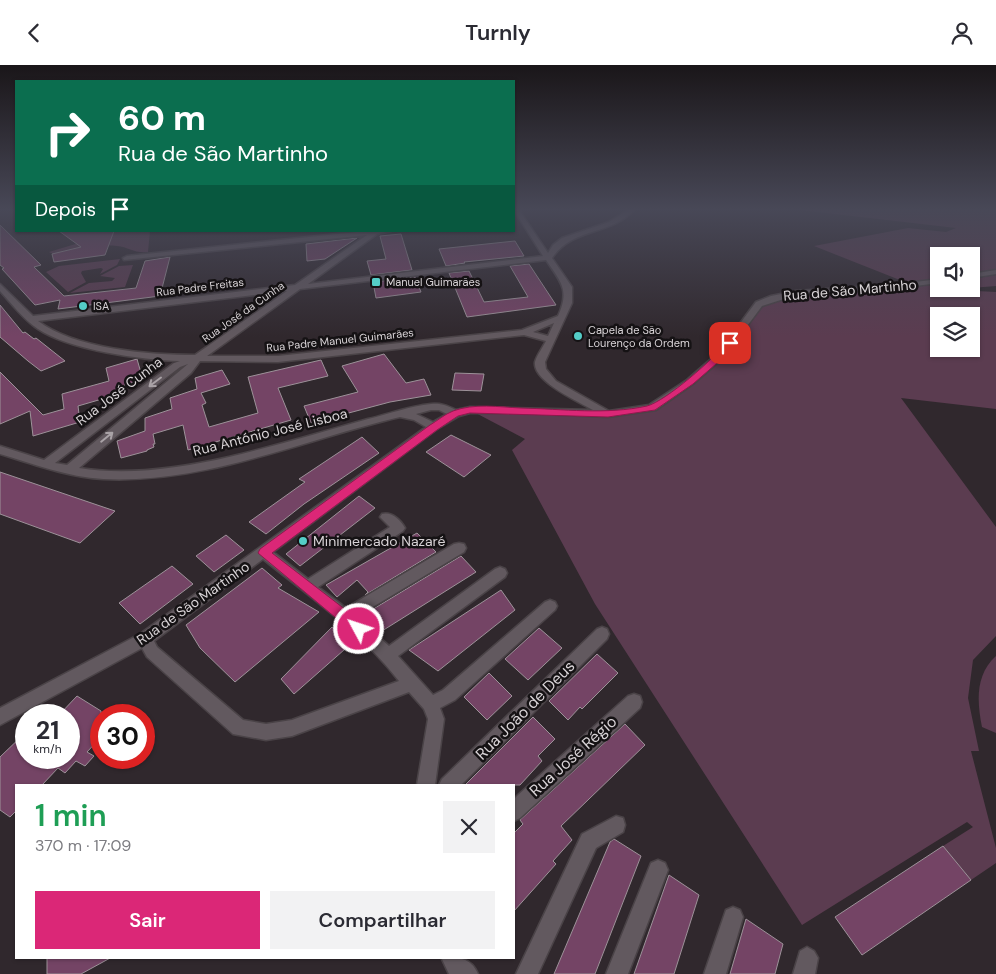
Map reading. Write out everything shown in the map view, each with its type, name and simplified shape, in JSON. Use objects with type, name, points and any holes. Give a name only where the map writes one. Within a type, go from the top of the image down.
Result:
[{"type":"street","points":[[127,258],[180,252]]},
{"type":"street","name":"Rua José da Cunha","points":[[197,358],[347,252]]},
{"type":"street","points":[[544,252],[568,287],[568,303],[540,362],[540,370],[553,383],[608,414]]},
{"type":"street","points":[[548,257],[551,252]]},
{"type":"street","name":"Rua Padre Freitas","points":[[33,319],[548,257]]},
{"type":"street","points":[[980,274],[996,271]]},
{"type":"street","name":"Rua de São Martinho","points":[[0,717],[145,639],[433,427],[455,414],[470,410],[491,409],[608,414],[652,408],[683,387],[722,355],[759,304],[774,297],[796,293],[891,287],[930,282]]},
{"type":"street","name":"Rua Padre Manuel Guimarães","points":[[0,286],[27,316],[42,328],[68,340],[104,350],[176,358],[278,359],[524,333],[560,318]]},
{"type":"street","name":"Rua Padre Manuel Guimarães","points":[[524,333],[550,339]]},
{"type":"street","name":"Rua José Cunha","points":[[46,464],[177,365],[197,358]]},
{"type":"street","name":"Rua José Cunha","points":[[70,469],[188,371],[197,358]]},
{"type":"street","name":"Rua António José Lisboa","points":[[0,451],[46,464],[103,475],[162,472],[275,450],[399,414],[431,407],[441,407],[455,414]]},
{"type":"street","points":[[399,414],[417,417],[433,427]]},
{"type":"street","points":[[308,586],[399,528],[386,517]]},
{"type":"street","points":[[345,616],[459,548]]},
{"type":"street","points":[[264,553],[345,616],[388,655],[411,684],[431,704],[436,719],[426,784]]},
{"type":"street","points":[[388,655],[500,573]]},
{"type":"street","points":[[431,704],[449,695],[550,606]]},
{"type":"street","name":"Rua João de Deus","points":[[449,784],[602,634]]},
{"type":"street","points":[[145,639],[152,652],[239,728],[266,732],[292,728],[411,684]]},
{"type":"street","name":"Rua José Régio","points":[[515,811],[634,702]]},
{"type":"street","points":[[527,974],[589,841],[616,825]]},
{"type":"street","points":[[616,974],[658,870]]},
{"type":"street","points":[[715,974],[733,917]]},
{"type":"street","points":[[452,959],[455,965],[467,974]]},
{"type":"shaded area","points":[[830,252],[930,252],[930,282],[926,283],[930,284],[930,297],[980,297],[980,291],[996,292],[996,409],[901,398],[996,527],[996,636],[973,660],[968,698],[979,751],[971,751],[996,848],[996,863],[971,880],[943,846],[973,827],[967,822],[802,925],[595,604],[512,450],[525,439],[470,410],[587,414],[652,408],[721,355],[759,304],[796,293],[910,284]]},
{"type":"shaded area","points":[[980,252],[996,252],[996,272],[980,275]]},
{"type":"shaded area","points":[[120,259],[117,265],[100,274],[103,269],[101,268],[82,271],[81,273],[86,282],[68,292],[46,272],[59,266]]},
{"type":"shaded area","points":[[133,265],[125,287],[70,293],[89,283],[112,281],[115,278],[100,276],[119,266]]},
{"type":"shaded area","points":[[996,275],[996,286],[980,287],[980,278]]},
{"type":"shaded area","points":[[996,656],[996,733],[982,727],[979,689],[984,672]]},
{"type":"building","points":[[0,252],[28,252],[41,265],[34,267],[64,296],[136,288],[145,261],[170,257],[160,296],[58,309],[60,300],[35,305],[0,265]]},
{"type":"building","points":[[106,252],[105,255],[54,262],[52,254]]},
{"type":"building","points":[[306,252],[335,252],[325,259],[307,261]]},
{"type":"building","points":[[384,252],[407,252],[412,270],[371,275],[367,261],[386,259]]},
{"type":"building","points":[[440,252],[522,252],[524,256],[464,262],[446,266]]},
{"type":"building","points":[[529,264],[556,305],[467,317],[449,273],[469,271],[484,302],[528,297],[510,266]]},
{"type":"building","points":[[415,277],[421,292],[376,298],[373,282]]},
{"type":"building","points":[[0,305],[23,333],[25,332],[34,339],[36,338],[65,361],[41,371],[0,337]]},
{"type":"building","points":[[384,354],[406,383],[424,379],[431,395],[390,402],[311,423],[304,406],[358,392],[342,366]]},
{"type":"building","points":[[137,359],[143,380],[124,385],[126,392],[78,406],[80,422],[33,436],[30,411],[0,424],[0,372],[43,415],[64,409],[62,394],[109,381],[106,368]]},
{"type":"building","points":[[321,360],[328,376],[278,388],[291,420],[188,450],[183,425],[153,434],[154,447],[147,451],[121,458],[117,441],[145,431],[145,418],[172,409],[170,398],[197,389],[195,378],[222,370],[230,384],[201,393],[206,403],[202,405],[209,427],[258,413],[248,377]]},
{"type":"building","points":[[455,373],[484,374],[481,391],[452,390]]},
{"type":"building","points":[[451,435],[491,455],[464,477],[426,452]]},
{"type":"building","points":[[362,437],[379,453],[304,504],[266,534],[249,522],[305,482],[299,479]]},
{"type":"building","points":[[0,472],[115,511],[80,543],[0,514]]},
{"type":"building","points":[[359,496],[375,508],[300,566],[286,554]]},
{"type":"building","points":[[417,533],[436,552],[365,595],[368,592],[357,580],[337,597],[326,585]]},
{"type":"building","points":[[226,535],[244,550],[214,572],[196,556]]},
{"type":"building","points":[[461,556],[476,572],[382,631],[377,631],[365,614]]},
{"type":"building","points":[[172,566],[193,584],[140,624],[119,603]]},
{"type":"building","points":[[262,568],[282,585],[278,588],[319,612],[235,682],[200,648],[186,625]]},
{"type":"building","points":[[501,590],[515,610],[438,671],[409,650]]},
{"type":"building","points":[[332,627],[353,642],[294,694],[281,679]]},
{"type":"building","points":[[539,628],[562,648],[528,680],[505,659]]},
{"type":"building","points":[[597,654],[618,673],[582,709],[580,707],[568,720],[549,701]]},
{"type":"building","points":[[489,673],[512,696],[487,720],[464,697]]},
{"type":"building","points":[[77,696],[90,704],[90,749],[87,752],[90,754],[90,760],[85,766],[80,763],[80,704],[69,704]]},
{"type":"building","points":[[533,717],[555,739],[538,756],[542,761],[520,785],[466,784]]},
{"type":"building","points":[[625,724],[645,745],[561,826],[572,840],[553,861],[556,864],[515,910],[515,832],[523,824],[520,820]]},
{"type":"building","points":[[15,743],[15,769],[57,769],[43,784],[15,784],[15,812],[10,817],[0,810],[0,757]]},
{"type":"building","points":[[59,769],[69,769],[65,773]]},
{"type":"building","points":[[614,839],[641,856],[595,974],[554,974],[610,842]]},
{"type":"building","points":[[943,846],[971,880],[862,955],[835,917]]},
{"type":"building","points":[[669,875],[699,895],[674,974],[634,974]]},
{"type":"building","points":[[746,919],[783,944],[775,974],[730,974]]},
{"type":"building","points":[[47,959],[108,959],[81,974],[47,974]]},
{"type":"place","name":"Manuel Guimarães","points":[[376,282]]},
{"type":"place","name":"ISA","points":[[83,306]]},
{"type":"place","name":"Capela de São Lourenço da Ordem","points":[[578,336]]},
{"type":"place","name":"Minimercado Nazaré","points":[[303,541]]},
{"type":"route","points":[[359,629],[308,586],[264,553],[433,427],[455,414],[470,410],[491,409],[608,414],[652,408],[690,382],[722,355],[730,343]]}]
